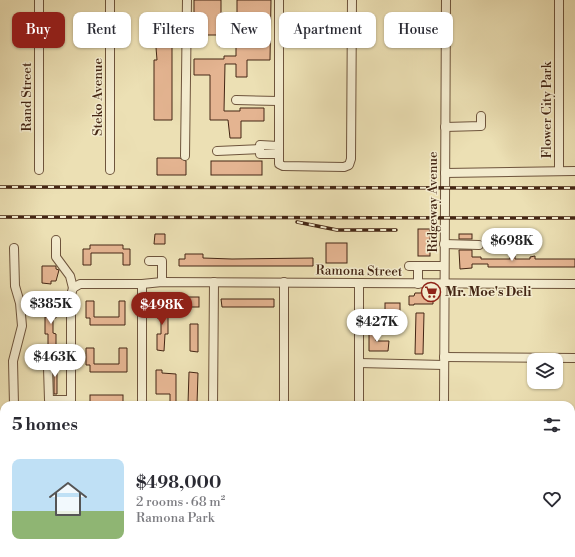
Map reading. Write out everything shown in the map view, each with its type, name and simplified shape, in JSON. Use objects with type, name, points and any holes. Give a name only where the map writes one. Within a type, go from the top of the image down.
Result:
[{"type":"street","name":"Rand Street","points":[[39,0],[39,170]]},
{"type":"street","name":"Steko Avenue","points":[[110,0],[110,170]]},
{"type":"street","points":[[185,156],[187,0]]},
{"type":"street","points":[[279,0],[279,164],[283,166],[344,167],[349,165],[351,159],[352,0]]},
{"type":"street","name":"Ridgeway Avenue","points":[[444,401],[446,0]]},
{"type":"street","name":"Flower City Park","points":[[559,0],[559,171]]},
{"type":"street","points":[[236,100],[278,101]]},
{"type":"street","points":[[445,127],[481,126],[481,116]]},
{"type":"street","points":[[278,146],[260,145],[260,154],[278,154]]},
{"type":"street","points":[[217,150],[260,149]]},
{"type":"street","points":[[445,173],[575,171]]},
{"type":"street","points":[[56,240],[56,257],[70,276],[73,288],[71,401]]},
{"type":"street","points":[[444,244],[479,245]]},
{"type":"street","points":[[14,248],[15,286],[20,303],[22,326],[13,361],[14,401]]},
{"type":"street","points":[[149,261],[162,261],[162,282]]},
{"type":"street","points":[[409,266],[444,266]]},
{"type":"street","points":[[418,266],[418,284]]},
{"type":"street","name":"Ramona Street","points":[[73,288],[80,284],[142,284],[162,282],[575,284]]},
{"type":"street","points":[[213,401],[214,282]]},
{"type":"street","points":[[284,282],[284,401]]},
{"type":"street","points":[[359,283],[359,401]]},
{"type":"street","points":[[142,284],[142,401]]},
{"type":"street","points":[[359,363],[575,358]]},
{"type":"street","points":[[48,368],[49,400],[56,401]]},
{"type":"building","points":[[194,0],[221,0],[221,12],[216,12],[216,35],[208,35],[208,12],[194,12]]},
{"type":"building","points":[[237,0],[271,0],[271,12],[237,12]]},
{"type":"building","points":[[156,48],[172,48],[172,120],[154,120],[154,60],[157,60]]},
{"type":"building","points":[[236,48],[270,48],[270,60],[247,60],[247,77],[236,77],[236,64],[225,64],[224,111],[240,111],[240,108],[264,108],[264,121],[241,121],[241,138],[230,138],[228,120],[210,120],[210,75],[194,75],[194,59],[224,59],[224,56],[236,56]]},
{"type":"building","points":[[157,158],[180,158],[186,161],[186,175],[157,175]]},
{"type":"building","points":[[211,161],[262,161],[262,175],[211,175]]},
{"type":"building","points":[[418,229],[430,229],[430,256],[418,256]]},
{"type":"building","points":[[155,234],[165,234],[165,244],[154,244]]},
{"type":"building","points":[[459,234],[472,234],[472,239],[459,239]]},
{"type":"building","points":[[326,243],[347,243],[347,263],[326,263]]},
{"type":"building","points":[[90,245],[123,245],[123,249],[130,249],[130,265],[123,265],[123,253],[91,253],[91,265],[83,265],[83,249],[90,249]]},
{"type":"building","points":[[459,250],[472,250],[472,257],[481,257],[481,259],[510,259],[510,256],[515,256],[515,259],[530,259],[530,257],[535,256],[535,259],[575,259],[575,267],[488,267],[488,264],[472,264],[472,268],[460,269]]},
{"type":"building","points":[[185,254],[203,254],[203,258],[232,259],[313,258],[313,266],[179,266],[179,259],[185,259]]},
{"type":"building","points":[[42,266],[56,266],[56,269],[59,270],[56,281],[51,281],[51,284],[42,283]]},
{"type":"building","points":[[415,293],[433,293],[433,304],[409,305],[409,296],[414,296]]},
{"type":"building","points":[[180,297],[199,297],[199,307],[180,307]]},
{"type":"building","points":[[221,299],[274,299],[274,307],[222,307]]},
{"type":"building","points":[[48,301],[56,301],[56,318],[53,318],[53,333],[56,334],[56,350],[48,350],[48,334],[45,334],[45,317],[48,317]]},
{"type":"building","points":[[86,301],[94,301],[94,317],[119,317],[119,301],[125,301],[125,325],[90,325],[90,318],[86,318]]},
{"type":"building","points":[[157,301],[165,301],[164,317],[168,317],[168,334],[165,334],[164,351],[157,350],[157,334],[161,334],[161,318],[157,318]]},
{"type":"building","points":[[385,303],[400,303],[400,320],[385,320]]},
{"type":"building","points":[[416,313],[424,313],[423,354],[415,354]]},
{"type":"building","points":[[190,324],[198,324],[198,352],[190,351]]},
{"type":"building","points":[[369,330],[375,330],[376,341],[389,341],[388,351],[369,351]]},
{"type":"building","points":[[86,348],[94,348],[94,364],[119,364],[119,348],[127,348],[127,372],[90,372],[90,365],[86,365]]},
{"type":"building","points":[[52,364],[57,364],[57,394],[54,394],[54,368]]},
{"type":"building","points":[[156,370],[162,370],[162,373],[176,374],[176,401],[170,401],[170,394],[156,394]]},
{"type":"building","points":[[189,372],[198,373],[197,401],[188,401]]},
{"type":"building","points":[[90,395],[123,395],[123,401],[90,401]]},
{"type":"railway","points":[[0,187],[575,188]]},
{"type":"railway","points":[[0,217],[575,218]]},
{"type":"railway","points":[[297,222],[337,230],[396,230]]},
{"type":"place","name":"Mr. Moe's Deli","points":[[431,292]]}]
